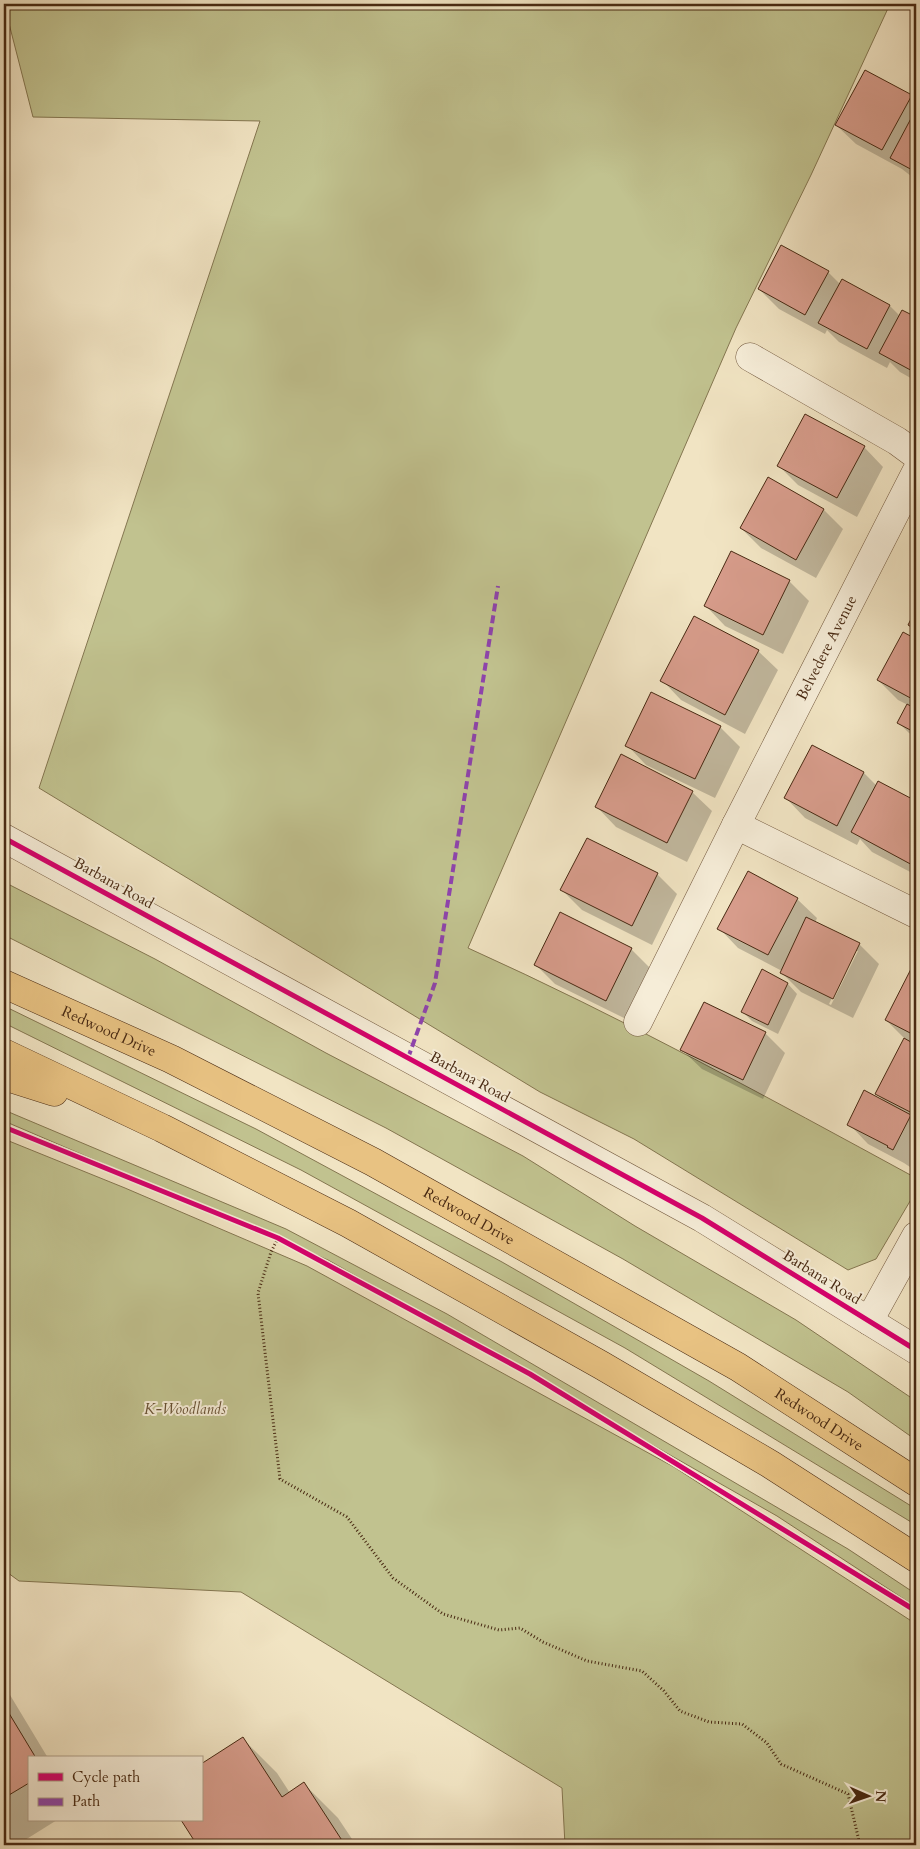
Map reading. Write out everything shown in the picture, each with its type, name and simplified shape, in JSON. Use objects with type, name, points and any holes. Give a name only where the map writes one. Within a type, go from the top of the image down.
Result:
[{"type":"highway","name":"Redwood Drive","points":[[4,984],[171,1059],[373,1162],[738,1367],[916,1482]]},
{"type":"highway","points":[[4,1053],[162,1128],[348,1223],[602,1366],[770,1464],[916,1558]]},
{"type":"highway","points":[[4,1076],[162,1128]]},
{"type":"street","points":[[750,357],[897,441],[916,455]]},
{"type":"street","name":"Belvedere Avenue","points":[[638,1022],[916,472]]},
{"type":"street","points":[[736,825],[916,914]]},
{"type":"street","name":"Barbana Road","points":[[4,838],[702,1218],[916,1350]]},
{"type":"street","points":[[870,1321],[916,1236]]},
{"type":"path","points":[[270,1234],[287,1242]]},
{"type":"path","points":[[278,1238],[271,1252],[258,1293],[280,1479],[347,1517],[393,1578],[443,1614],[499,1630],[520,1628],[542,1642],[587,1661],[642,1671],[664,1691],[680,1711],[709,1722],[742,1724],[767,1743],[781,1764],[848,1794],[860,1845]]},
{"type":"green space","points":[[4,4],[890,4],[811,175],[736,328],[468,948],[638,1030],[916,1178],[916,1191],[876,1259],[848,1270],[634,1139],[540,1092],[39,788],[260,121],[33,117]]},
{"type":"green space","points":[[4,882],[155,959],[326,1053],[523,1156],[635,1226],[796,1320],[916,1401],[916,1440],[848,1392],[623,1259],[386,1128],[4,935]]},
{"type":"green space","points":[[4,1006],[256,1129],[502,1262],[709,1381],[916,1509],[916,1525],[625,1348],[301,1170],[4,1023]]},
{"type":"green space","points":[[4,1110],[286,1229],[447,1314],[848,1549],[916,1594],[916,1607],[777,1516],[328,1260],[4,1121]]},
{"type":"green space","name":"K-Woodlands","points":[[4,1139],[125,1188],[307,1266],[674,1467],[916,1624],[916,1845],[565,1845],[562,1788],[241,1592],[19,1581],[4,1570]]},
{"type":"building","points":[[865,70],[912,95],[882,150],[835,125]]},
{"type":"building","points":[[916,109],[916,172],[890,158]]},
{"type":"building","points":[[781,245],[829,271],[805,315],[758,289]]},
{"type":"building","points":[[842,279],[890,305],[867,349],[818,323]]},
{"type":"building","points":[[902,310],[916,317],[916,373],[879,353]]},
{"type":"building","points":[[805,414],[865,446],[837,498],[777,466]]},
{"type":"building","points":[[768,477],[824,509],[796,560],[740,528]]},
{"type":"building","points":[[731,551],[790,580],[763,635],[704,606]]},
{"type":"building","points":[[916,609],[916,630],[908,625]]},
{"type":"building","points":[[694,616],[759,650],[725,715],[660,681]]},
{"type":"building","points":[[903,632],[916,639],[916,701],[877,680]]},
{"type":"building","points":[[651,692],[721,726],[695,779],[625,746]]},
{"type":"building","points":[[907,704],[916,709],[916,733],[897,723]]},
{"type":"building","points":[[812,745],[864,772],[837,826],[784,798]]},
{"type":"building","points":[[621,754],[693,791],[667,843],[595,807]]},
{"type":"building","points":[[878,781],[916,801],[916,867],[851,832]]},
{"type":"building","points":[[587,838],[658,873],[632,926],[560,890]]},
{"type":"building","points":[[748,871],[798,898],[768,955],[717,929]]},
{"type":"building","points":[[560,912],[632,948],[606,1001],[534,965]]},
{"type":"building","points":[[806,917],[860,943],[833,999],[780,973]]},
{"type":"building","points":[[913,965],[916,966],[916,1036],[885,1020]]},
{"type":"building","points":[[762,969],[788,983],[768,1025],[741,1012]]},
{"type":"building","points":[[704,1002],[766,1032],[743,1080],[680,1050]]},
{"type":"building","points":[[904,1038],[916,1045],[916,1115],[875,1094]]},
{"type":"building","points":[[864,1090],[911,1115],[893,1150],[847,1125]]},
{"type":"building","points":[[4,1705],[35,1756],[28,1756],[28,1784],[4,1798]]},
{"type":"building","points":[[243,1737],[282,1797],[304,1782],[345,1845],[197,1845],[182,1822],[202,1822],[202,1763]]},
{"type":"marked path","points":[[408,1058],[435,983],[498,586]]},
{"type":"cycle path","points":[[4,838],[702,1218],[916,1350]]},
{"type":"cycle path","points":[[4,1127],[278,1238],[530,1374],[916,1611]]}]
